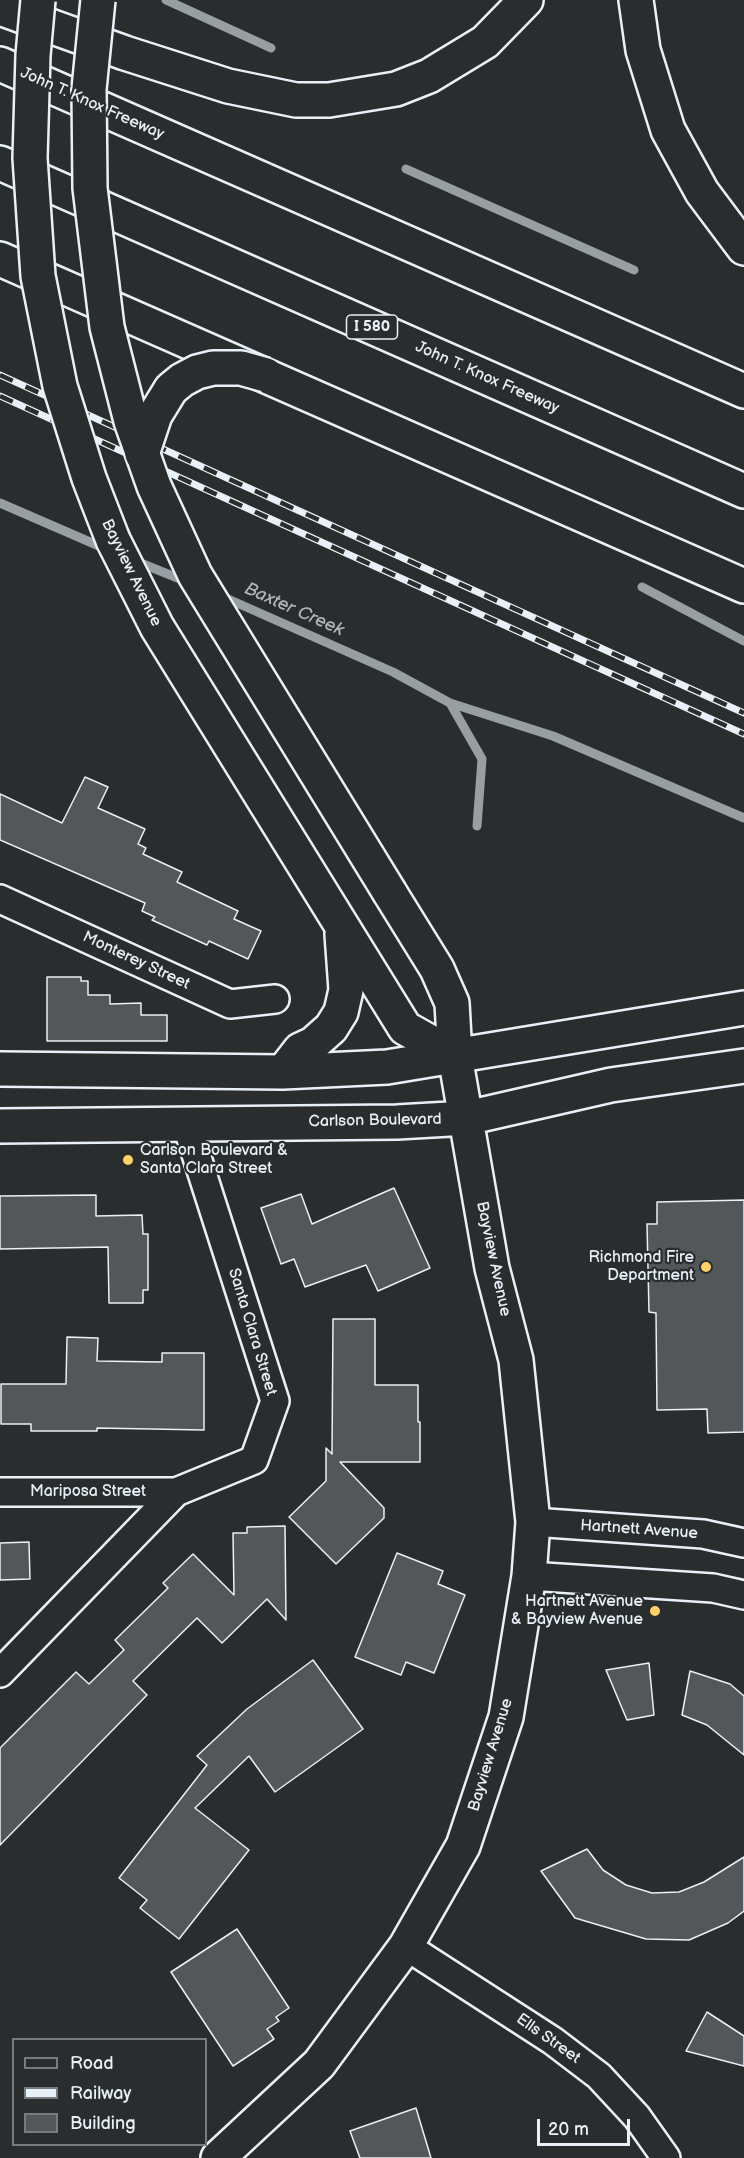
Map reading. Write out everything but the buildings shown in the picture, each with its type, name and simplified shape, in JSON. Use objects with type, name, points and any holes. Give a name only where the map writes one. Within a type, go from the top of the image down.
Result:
[{"type":"main road","name":"Bayview Avenue","points":[[38,0],[33,55],[30,146],[38,276],[52,352],[76,437],[101,509],[127,570],[180,666],[405,1028],[455,1056]]},
{"type":"main road","name":"Bayview Avenue","points":[[98,0],[89,89],[88,155],[103,303],[123,392],[142,454],[167,515],[205,594],[437,969],[452,1003],[455,1056],[492,1268],[516,1360],[533,1522],[529,1576],[506,1717],[463,1846],[406,1946],[319,2064],[218,2158]]},
{"type":"main road","points":[[0,8],[125,53],[228,86],[296,100],[329,100],[396,89],[429,76],[485,42],[526,0]]},
{"type":"main road","points":[[636,0],[643,50],[651,83],[668,130],[702,192],[744,248]]},
{"type":"main road","name":"John T. Knox Freeway","points":[[0,63],[744,391]]},
{"type":"main road","name":"John T. Knox Freeway","points":[[0,163],[744,491]]},
{"type":"main road","points":[[0,259],[744,586]]},
{"type":"main road","points":[[142,454],[155,415],[171,389],[182,380],[197,372],[213,368],[241,369],[266,375]]},
{"type":"main road","points":[[284,1072],[300,1050],[313,1044],[331,1028],[340,1012],[346,990],[341,926]]},
{"type":"main road","points":[[0,1069],[284,1072],[387,1067],[744,1008]]},
{"type":"main road","name":"Carlson Boulevard","points":[[0,1126],[397,1122],[467,1118],[611,1085],[744,1066]]},
{"type":"street","name":"Monterey Street","points":[[0,899],[230,1004],[275,999]]},
{"type":"street","name":"Santa Clara Street","points":[[0,1673],[176,1492],[254,1460],[275,1401],[186,1123]]},
{"type":"street","name":"Mariposa Street","points":[[0,1492],[176,1492]]},
{"type":"street","name":"Hartnett Avenue","points":[[533,1522],[703,1534],[744,1543]]},
{"type":"street","points":[[529,1576],[713,1588],[744,1595]]},
{"type":"street","name":"Ells Street","points":[[406,1946],[554,2041],[599,2076],[637,2117],[666,2158]]},
{"type":"waterway","points":[[166,0],[271,48]]},
{"type":"waterway","points":[[406,169],[634,270]]},
{"type":"waterway","name":"Baxter Creek","points":[[0,503],[106,549]]},
{"type":"waterway","name":"Baxter Creek","points":[[133,560],[190,583]]},
{"type":"waterway","points":[[642,587],[744,641]]},
{"type":"waterway","name":"Baxter Creek","points":[[219,595],[393,672],[450,703],[482,759],[477,826]]},
{"type":"waterway","points":[[450,703],[553,736],[744,818]]},
{"type":"railway","points":[[0,375],[744,713]]},
{"type":"railway","points":[[0,396],[744,734]]},
{"type":"place","name":"Carlson Boulevard & Santa Clara Street","points":[[128,1160]]},
{"type":"place","name":"Richmond Fire Department","points":[[706,1267]]},
{"type":"place","name":"Hartnett Avenue & Bayview Avenue","points":[[655,1611]]}]
